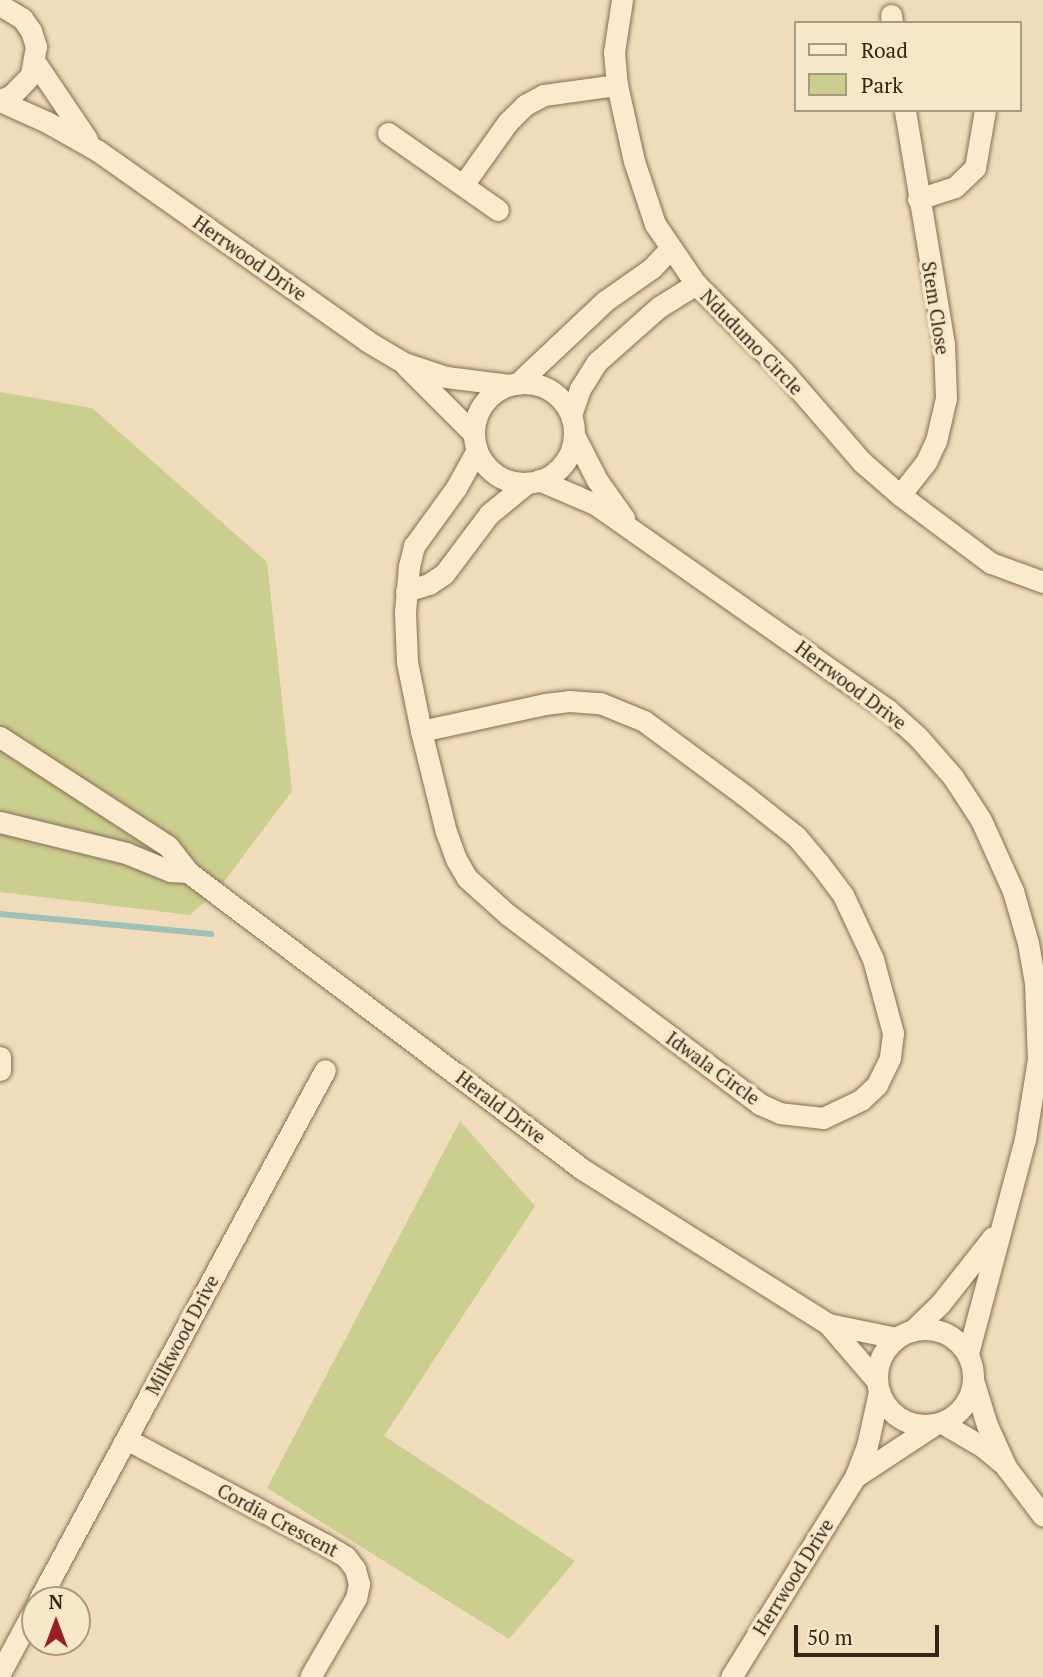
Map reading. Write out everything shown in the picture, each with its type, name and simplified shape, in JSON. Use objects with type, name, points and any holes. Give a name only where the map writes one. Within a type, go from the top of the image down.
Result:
[{"type":"street","name":"Ndudumo Circle","points":[[622,0],[614,52],[617,85],[646,197],[655,224],[670,249],[696,284],[784,372],[862,462],[900,495],[991,563],[1043,582]]},
{"type":"street","points":[[0,5],[22,9],[36,46],[35,62],[23,86],[0,101]]},
{"type":"street","points":[[35,62],[77,127],[98,151]]},
{"type":"street","points":[[463,185],[507,123],[525,105],[544,95],[617,85]]},
{"type":"street","points":[[0,101],[47,122],[98,151]]},
{"type":"street","name":"Stem Close","points":[[900,495],[926,462],[936,441],[946,398],[944,344],[905,112]]},
{"type":"street","points":[[918,199],[955,187],[975,168],[985,112]]},
{"type":"street","points":[[388,133],[498,210]]},
{"type":"street","name":"Herrwood Drive","points":[[98,151],[367,341],[404,363],[446,377],[513,384]]},
{"type":"street","points":[[533,482],[511,481],[496,474],[475,442],[476,418],[483,404],[495,392],[513,384],[605,301],[652,268],[670,249]]},
{"type":"street","points":[[406,591],[429,584],[444,574],[489,513],[533,482],[556,471],[568,458],[580,389],[597,362],[659,307],[696,284]]},
{"type":"street","name":"Herrwood Drive","points":[[404,363],[475,442]]},
{"type":"street","points":[[513,384],[543,386],[558,395],[572,425]]},
{"type":"street","name":"Herrwood Drive","points":[[572,425],[597,480],[632,528]]},
{"type":"street","name":"Idwala Circle","points":[[421,731],[545,704],[569,701],[600,703],[644,721],[744,795],[796,836],[820,863],[843,895],[873,959],[893,1033],[890,1058],[877,1085],[861,1100],[823,1118],[780,1113],[760,1104],[507,914],[467,878],[456,859],[421,731],[407,662],[406,591],[414,546],[456,488],[475,442]]},
{"type":"street","name":"Herrwood Drive","points":[[533,482],[595,504],[887,709],[918,737],[953,777],[981,820],[1013,891],[1033,969],[1038,1021],[1034,1100],[968,1353]]},
{"type":"street","name":"Herald Drive","points":[[0,737],[168,846],[188,872],[582,1169],[828,1324],[878,1387]]},
{"type":"street","name":"Herald Drive","points":[[0,822],[126,853],[170,871],[188,872]]},
{"type":"street","points":[[0,1057],[0,1070]]},
{"type":"street","name":"Milkwood Drive","points":[[47,1586],[325,1070]]},
{"type":"street","name":"Herrwood Drive","points":[[904,1334],[940,1304],[977,1261],[1002,1223]]},
{"type":"street","name":"Herald Drive","points":[[828,1324],[904,1334]]},
{"type":"street","points":[[1006,1467],[987,1425],[968,1353],[957,1341],[943,1332],[928,1329],[904,1334],[882,1357],[878,1387],[885,1405],[907,1422],[938,1424],[983,1447],[1006,1467],[1043,1516]]},
{"type":"street","points":[[938,1424],[963,1408],[974,1383]]},
{"type":"street","name":"Herrwood Drive","points":[[730,1677],[855,1477],[867,1446],[878,1387]]},
{"type":"street","name":"Herrwood Drive","points":[[855,1477],[938,1424]]},
{"type":"street","name":"Cordia Crescent","points":[[126,1439],[346,1557],[355,1569],[359,1584],[356,1598],[310,1677]]},
{"type":"street","points":[[0,1672],[21,1634]]},
{"type":"green space","points":[[0,392],[92,408],[267,562],[292,791],[217,891],[190,915],[0,892]]},
{"type":"green space","points":[[460,1121],[535,1206],[384,1436],[575,1561],[509,1639],[267,1488]]},
{"type":"waterway","points":[[0,914],[211,934]]}]
